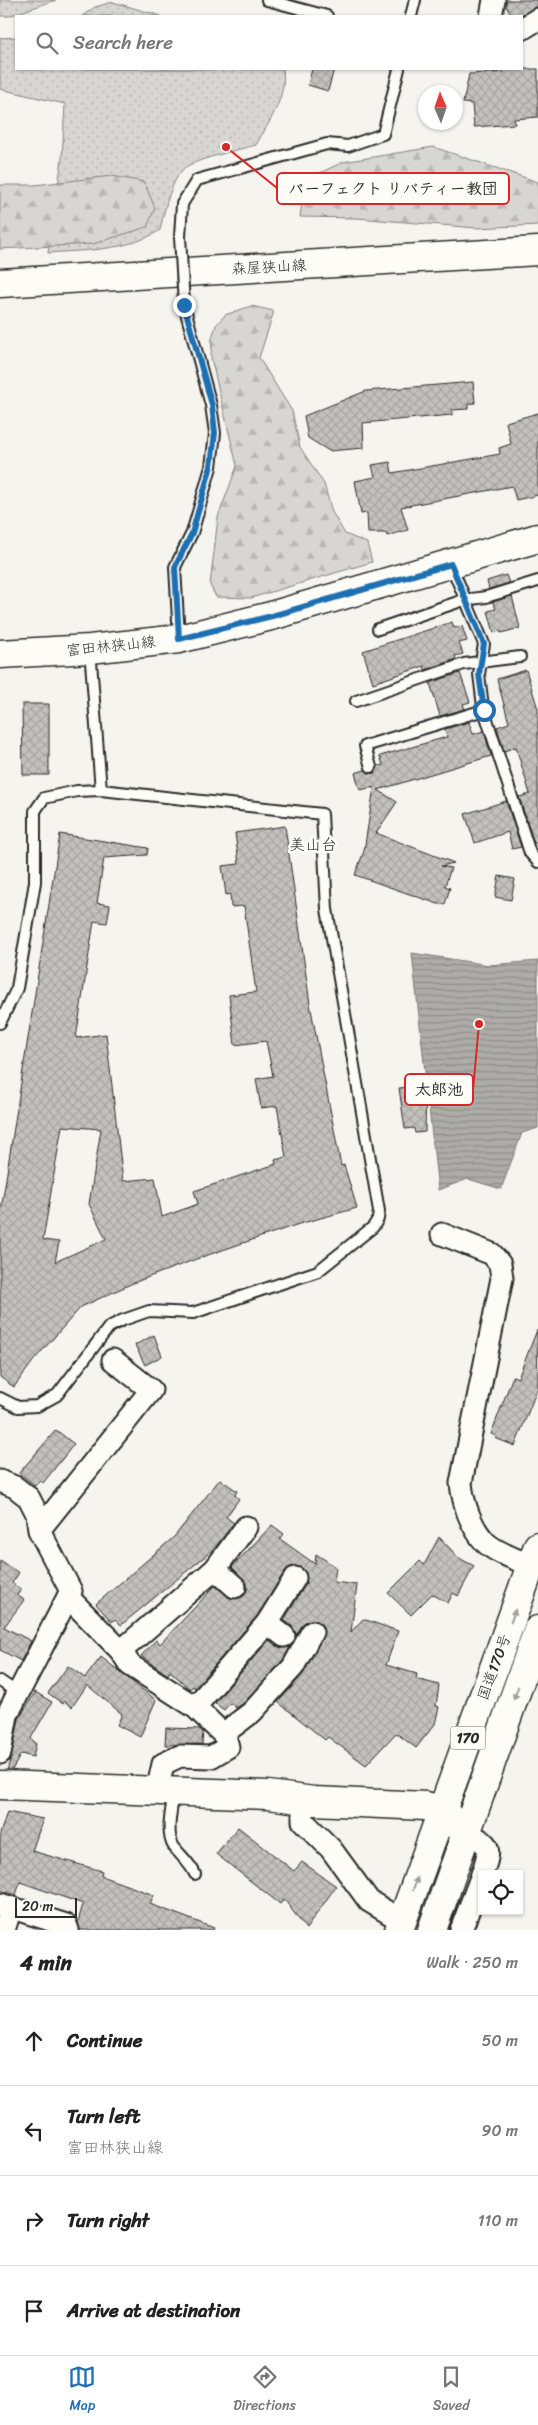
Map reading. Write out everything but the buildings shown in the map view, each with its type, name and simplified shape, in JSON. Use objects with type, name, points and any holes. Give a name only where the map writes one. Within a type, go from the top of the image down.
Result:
[{"type":"main road","name":"森屋狭山線","points":[[0,283],[538,251]]},
{"type":"main road","name":"富田林狭山線","points":[[0,654],[90,649],[179,639],[272,616],[538,538]]},
{"type":"main road","name":"国道170号","points":[[400,1926],[534,1556]]},
{"type":"main road","name":"国道170号","points":[[432,1930],[538,1630]]},
{"type":"main road","points":[[0,1785],[268,1795],[303,1800],[426,1806],[442,1810],[465,1834]]},
{"type":"street","points":[[491,15],[494,0]]},
{"type":"street","points":[[523,28],[538,20]]},
{"type":"street","points":[[442,1234],[492,1254],[500,1264],[502,1278],[461,1483],[463,1499],[476,1530],[486,1542],[534,1556]]},
{"type":"street","points":[[40,1529],[152,1390],[113,1360]]},
{"type":"street","points":[[0,1481],[15,1487],[29,1498],[37,1514],[40,1529],[71,1591],[7,1715],[0,1753]]},
{"type":"street","points":[[121,1650],[215,1569],[246,1527]]},
{"type":"street","points":[[215,1569],[235,1587]]},
{"type":"street","points":[[195,1707],[267,1623],[295,1578]]},
{"type":"street","points":[[68,1597],[121,1650],[130,1665],[195,1707],[223,1734],[228,1747],[212,1757],[180,1756],[163,1764],[166,1791]]},
{"type":"street","points":[[267,1623],[284,1636]]},
{"type":"street","points":[[223,1734],[252,1712],[292,1666],[312,1632]]},
{"type":"street","points":[[303,1800],[303,1821],[331,1849],[369,1901],[400,1926]]},
{"type":"street","points":[[465,1834],[482,1839],[487,1846],[489,1854],[483,1870]]},
{"type":"street","points":[[461,1930],[478,1885]]},
{"type":"street","points":[[4,1930],[6,1906],[66,1925],[68,1930]]},
{"type":"lane","points":[[267,0],[323,15]]},
{"type":"lane","points":[[411,15],[415,0]]},
{"type":"lane","points":[[179,639],[175,567],[192,533],[211,466],[215,433],[212,405],[184,305],[180,237],[182,204],[197,180],[327,144],[348,146],[383,134],[398,70]]},
{"type":"lane","points":[[451,564],[464,600],[484,644],[479,674],[484,710],[530,853],[538,862]]},
{"type":"lane","points":[[378,629],[464,600],[486,598],[538,581]]},
{"type":"lane","points":[[90,649],[101,790]]},
{"type":"lane","points":[[356,701],[464,664],[520,658]]},
{"type":"lane","points":[[371,767],[366,746],[484,710]]},
{"type":"lane","points":[[0,1023],[17,988],[35,882],[35,811],[44,798],[101,790],[322,814],[327,909],[379,1211],[378,1219],[373,1227],[318,1271],[193,1313],[149,1311],[123,1320],[109,1328],[57,1395],[37,1406],[18,1406],[0,1398]]},
{"type":"lane","points":[[0,1680],[18,1693]]},
{"type":"lane","points":[[166,1791],[173,1846],[183,1855],[195,1874]]},
{"type":"green space","points":[[0,0],[56,0],[9,16],[0,16]]},
{"type":"green space","points":[[113,2],[158,15],[83,15],[95,7]]},
{"type":"green space","points":[[15,37],[15,70],[283,70],[284,79],[276,109],[256,145],[196,162],[183,169],[178,175],[171,190],[160,230],[148,237],[121,246],[48,253],[62,159],[65,104],[0,89],[0,38]]},
{"type":"green space","points":[[433,147],[538,182],[538,225],[477,228],[357,218],[300,217],[305,180],[343,162]]},
{"type":"green space","points":[[112,176],[144,182],[155,208],[147,227],[93,244],[0,249],[0,185],[34,185]]},
{"type":"green space","points":[[251,306],[274,311],[259,358],[292,411],[300,447],[324,484],[332,512],[345,534],[367,543],[372,562],[251,598],[216,597],[210,585],[218,517],[237,466],[211,358],[212,338],[216,325],[225,315]]},
{"type":"shaded area","points":[[412,953],[489,965],[538,961],[538,1128],[522,1133],[501,1189],[468,1179],[438,1190]]},
{"type":"place","name":"パーフェクト リバティー教団","points":[[226,147]]},
{"type":"place","name":"太郎池","points":[[479,1024]]},
{"type":"district","name":"美山台","points":[[313,844]]},
{"type":"route","points":[[184,305],[212,405],[215,433],[211,466],[192,533],[175,567],[179,639],[272,616],[451,564],[464,600],[484,644],[479,674],[484,710]]}]
